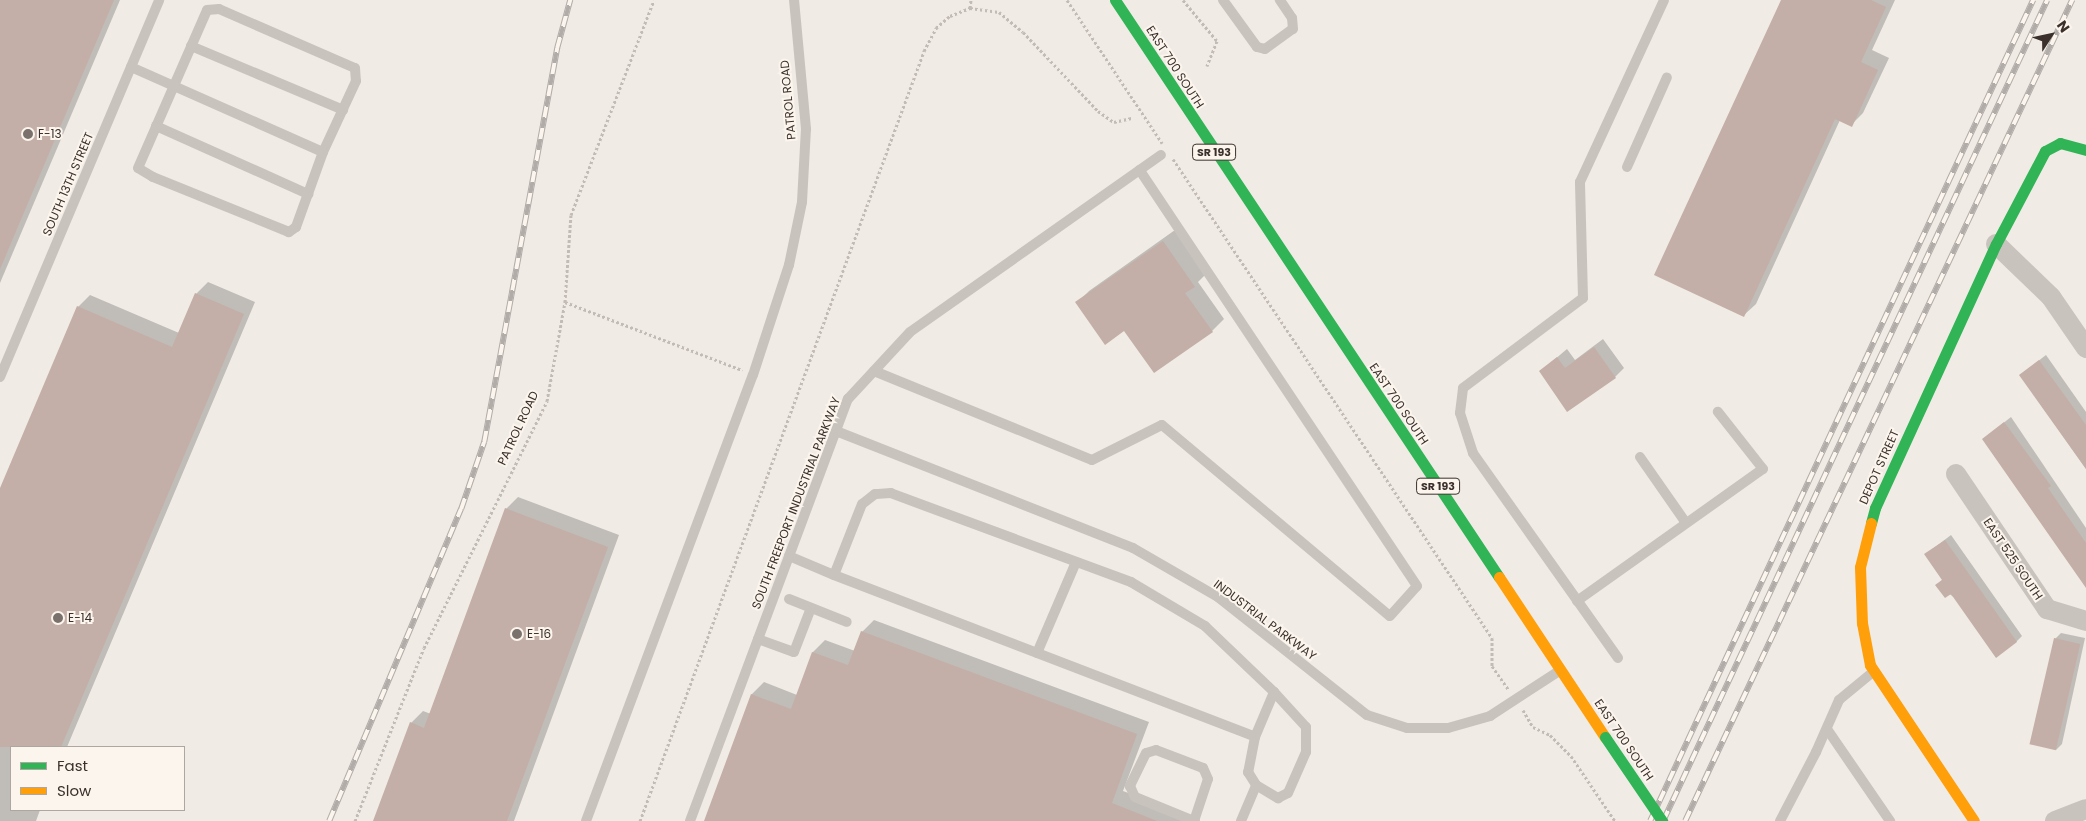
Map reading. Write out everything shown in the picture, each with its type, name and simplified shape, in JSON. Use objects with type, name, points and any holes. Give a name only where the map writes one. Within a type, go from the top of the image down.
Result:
[{"type":"main road","name":"EAST 700 SOUTH","points":[[1115,0],[1662,821]]},
{"type":"main road","name":"DEPOT STREET","points":[[1974,821],[1874,671],[1862,623],[1860,567],[1875,508],[1996,244],[2045,151],[2060,143],[2086,150]]},
{"type":"street","points":[[1996,244],[2051,297],[2086,348]]},
{"type":"street","name":"EAST 525 SOUTH","points":[[1956,474],[2047,609],[2086,621]]},
{"type":"street","points":[[2055,821],[2086,810]]},
{"type":"lane","name":"SOUTH 13TH STREET","points":[[0,377],[159,0]]},
{"type":"lane","name":"PATROL ROAD","points":[[586,821],[753,375],[789,265],[802,202],[806,129],[794,0]]},
{"type":"lane","points":[[1224,0],[1257,47],[1265,49],[1292,29],[1292,18],[1280,0]]},
{"type":"lane","points":[[1618,658],[1473,452],[1460,414],[1463,388],[1583,298],[1580,182],[1664,0]]},
{"type":"lane","points":[[219,9],[355,68],[356,80],[324,152],[296,227],[290,232],[153,177],[138,168],[192,46],[207,10],[219,9]]},
{"type":"lane","points":[[192,46],[343,110]]},
{"type":"lane","points":[[131,67],[173,88],[324,152]]},
{"type":"lane","points":[[1627,167],[1667,77]]},
{"type":"lane","points":[[156,126],[308,194]]},
{"type":"lane","name":"SOUTH FREEPORT INDUSTRIAL PARKWAY","points":[[690,821],[848,398],[910,332],[1165,152]]},
{"type":"lane","points":[[874,371],[1092,460],[1162,425],[1390,616],[1417,586],[1140,170]]},
{"type":"lane","points":[[1577,601],[1763,468],[1718,412]]},
{"type":"lane","name":"INDUSTRIAL PARKWAY","points":[[836,431],[1133,548],[1218,598],[1366,715],[1407,728],[1448,728],[1490,716],[1560,670]]},
{"type":"lane","points":[[1640,457],[1686,523]]},
{"type":"lane","points":[[834,575],[862,504],[875,494],[891,493],[1131,582],[1205,626],[1274,692],[1306,728],[1306,752],[1288,794],[1278,798],[1256,785],[1248,772],[1255,737],[1274,692]]},
{"type":"lane","points":[[789,556],[1255,737]]},
{"type":"lane","points":[[1037,653],[1076,562]]},
{"type":"lane","points":[[789,598],[847,622]]},
{"type":"lane","points":[[758,639],[794,652],[811,608]]},
{"type":"lane","points":[[1780,821],[1827,729],[1839,700],[1874,671]]},
{"type":"lane","points":[[1827,729],[1890,821]]},
{"type":"lane","points":[[1156,750],[1203,768],[1208,778],[1194,821],[1135,797],[1130,786],[1146,753],[1156,750]]},
{"type":"lane","points":[[1241,821],[1256,785]]},
{"type":"path","name":"PATROL ROAD","points":[[355,821],[424,648],[547,401],[565,302],[571,215],[654,0]]},
{"type":"path","points":[[970,8],[971,0]]},
{"type":"path","points":[[1067,0],[1165,152],[1492,638],[1492,666]]},
{"type":"path","points":[[1183,0],[1217,41],[1207,66]]},
{"type":"path","points":[[640,821],[924,51],[936,28],[950,16],[970,8],[999,12],[1023,32],[1098,111],[1114,122],[1132,118]]},
{"type":"path","points":[[565,302],[753,375]]},
{"type":"path","points":[[1534,726],[1550,735],[1571,756],[1614,821]]},
{"type":"building","name":"F-13","points":[[0,0],[114,0],[0,269]]},
{"type":"building","points":[[1781,0],[1871,0],[1886,7],[1861,62],[1878,70],[1852,127],[1835,119],[1744,317],[1654,275]]},
{"type":"building","points":[[1163,241],[1195,287],[1185,293],[1213,332],[1154,373],[1124,331],[1105,345],[1075,302]]},
{"type":"building","name":"E-14","points":[[195,293],[244,314],[61,746],[0,747],[0,488],[77,306],[172,347]]},
{"type":"building","points":[[1594,347],[1616,378],[1567,412],[1539,371],[1557,357],[1565,368]]},
{"type":"building","points":[[2039,360],[2086,425],[2086,469],[2019,375]]},
{"type":"building","points":[[2004,422],[2051,486],[2048,488],[2086,543],[2086,588],[1982,439]]},
{"type":"building","name":"E-16","points":[[505,508],[608,547],[507,821],[373,821],[410,722],[424,728]]},
{"type":"building","points":[[1945,540],[2017,642],[1996,658],[1951,594],[1945,598],[1935,585],[1942,580],[1924,554]]},
{"type":"building","points":[[861,631],[1137,734],[1112,803],[1157,821],[704,821],[751,694],[791,709],[812,652],[848,665]]},
{"type":"building","points":[[2054,638],[2080,644],[2056,750],[2029,744]]},
{"type":"railway","points":[[329,821],[461,509],[484,442],[557,48],[570,0]]},
{"type":"railway","points":[[1650,821],[2033,0]]},
{"type":"railway","points":[[1663,821],[2047,0]]},
{"type":"railway","points":[[1685,821],[2072,0]]},
{"type":"traffic: fast","points":[[1115,0],[1499,577]]},
{"type":"traffic: fast","points":[[1871,523],[1875,508],[1996,244],[2045,151],[2060,143],[2086,150]]},
{"type":"traffic: fast","points":[[1605,737],[1662,821]]},
{"type":"traffic: slow","points":[[1871,523],[1860,567],[1862,623],[1870,665],[1974,821]]},
{"type":"traffic: slow","points":[[1499,577],[1605,737]]},
{"type":"place","name":"F-13","points":[[28,134]]},
{"type":"place","name":"E-14","points":[[58,618]]},
{"type":"place","name":"E-16","points":[[517,634]]}]
